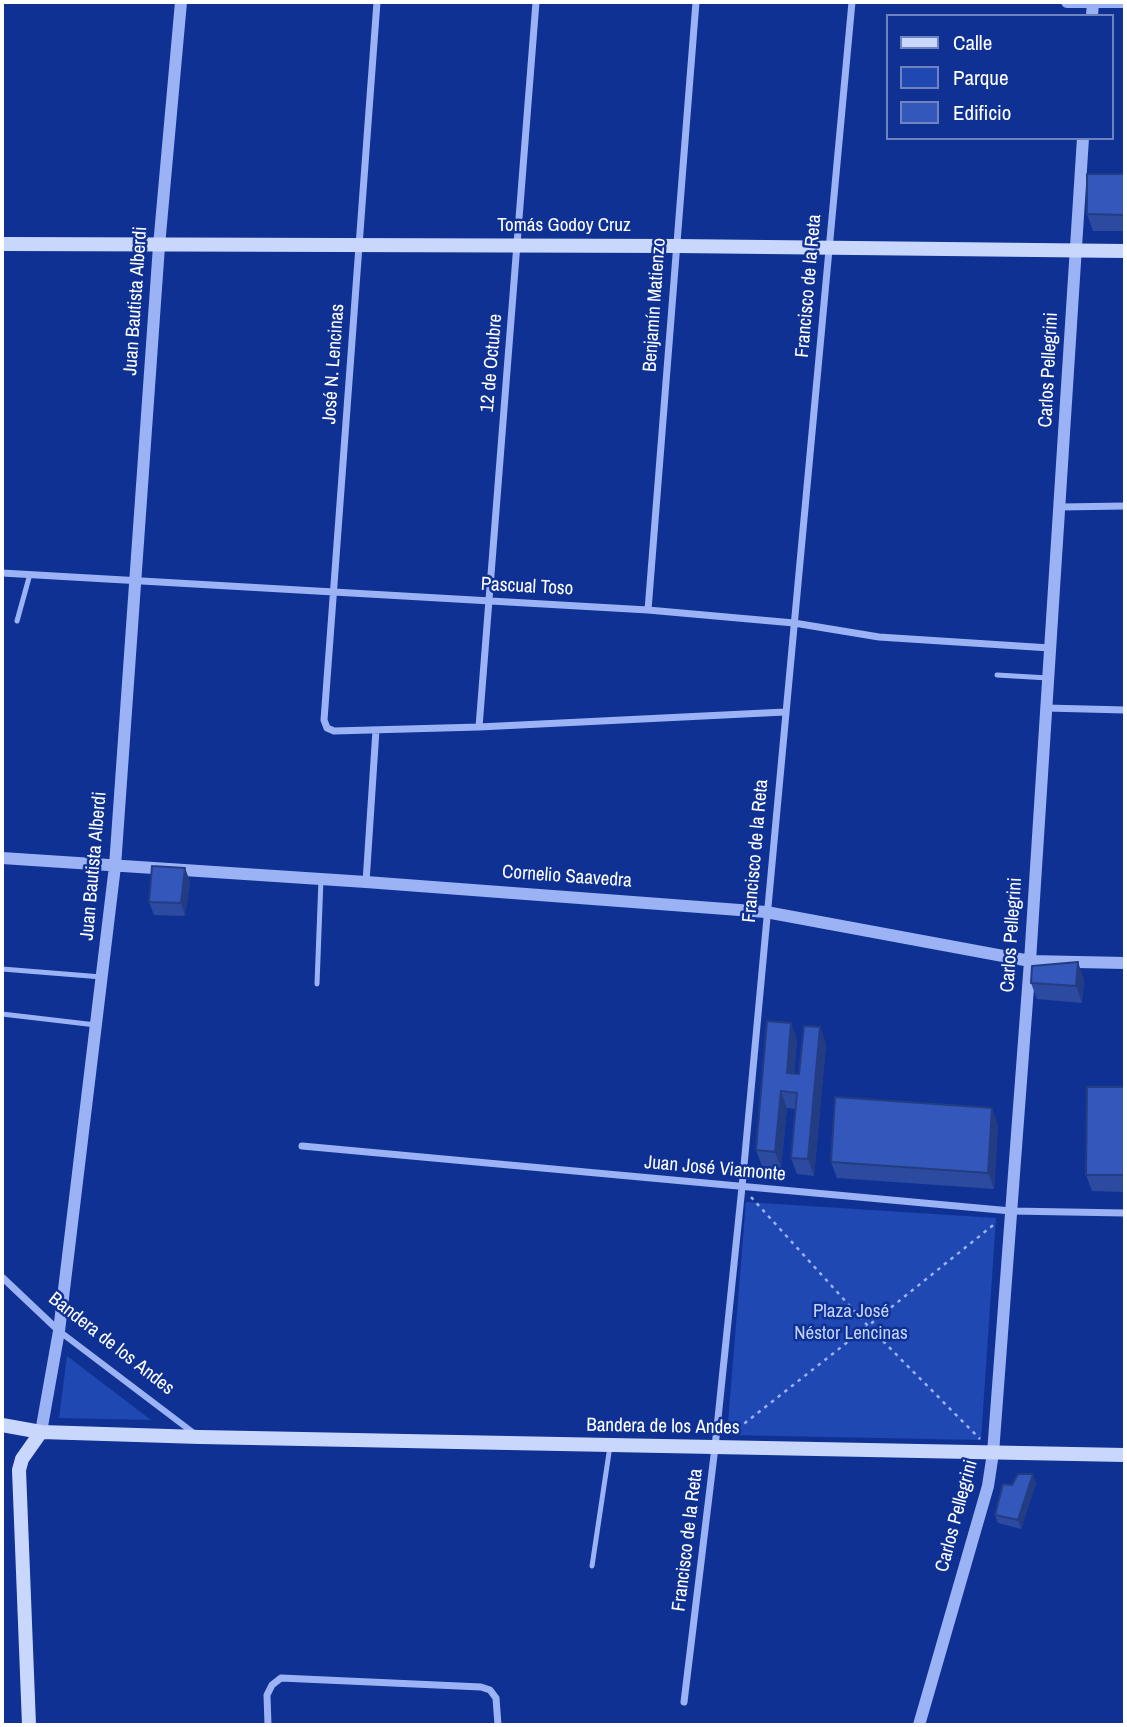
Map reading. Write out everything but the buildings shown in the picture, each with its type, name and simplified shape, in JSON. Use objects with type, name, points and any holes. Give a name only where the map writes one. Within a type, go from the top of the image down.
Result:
[{"type":"main road","name":"Tomás Godoy Cruz","points":[[2,244],[676,246],[1125,251]]},
{"type":"main road","name":"Bandera de los Andes","points":[[2,1425],[41,1432],[200,1437],[1125,1455]]},
{"type":"main road","name":"Juan Bautista Alberdi","points":[[30,1725],[19,1470],[22,1459],[41,1432]]},
{"type":"street","name":"Juan Bautista Alberdi","points":[[41,1432],[58,1331],[115,866],[159,246],[181,2]]},
{"type":"street","name":"José N. Lencinas","points":[[376,730],[334,731],[327,727],[324,720],[377,2]]},
{"type":"street","name":"12 de Octubre","points":[[479,727],[536,2]]},
{"type":"street","name":"Benjamín Matienzo","points":[[648,610],[696,2]]},
{"type":"street","name":"Francisco de la Reta","points":[[684,1702],[715,1447],[742,1187],[852,2]]},
{"type":"street","points":[[1067,2],[1125,2]]},
{"type":"street","name":"Carlos Pellegrini","points":[[919,1725],[988,1486],[993,1453],[1030,961],[1083,140]]},
{"type":"street","points":[[1060,507],[1125,506]]},
{"type":"street","name":"Pascual Toso","points":[[2,573],[648,610],[794,623],[879,638],[1050,648]]},
{"type":"street","points":[[1046,708],[1125,710]]},
{"type":"street","points":[[366,882],[376,730],[785,712]]},
{"type":"street","name":"Cornelio Saavedra","points":[[2,858],[766,912],[1030,961],[1125,963]]},
{"type":"street","name":"Juan José Viamonte","points":[[302,1146],[1011,1211],[1125,1213]]},
{"type":"street","name":"Bandera de los Andes","points":[[2,1277],[58,1331],[200,1437]]},
{"type":"street","points":[[268,1725],[267,1695],[272,1685],[281,1678],[481,1687],[490,1690],[496,1698],[498,1725]]},
{"type":"lane","points":[[17,621],[30,574]]},
{"type":"lane","points":[[997,675],[1048,678]]},
{"type":"lane","points":[[317,984],[321,879]]},
{"type":"lane","points":[[2,969],[102,977]]},
{"type":"lane","points":[[2,1014],[96,1025]]},
{"type":"lane","points":[[592,1566],[610,1446]]},
{"type":"path","points":[[742,1187],[868,1326],[993,1453]]},
{"type":"path","points":[[715,1447],[1011,1211]]},
{"type":"green space","name":"Plaza José Néstor Lencinas","points":[[746,1202],[996,1218],[981,1440],[727,1435]]},
{"type":"green space","points":[[67,1356],[151,1420],[59,1418]]}]
